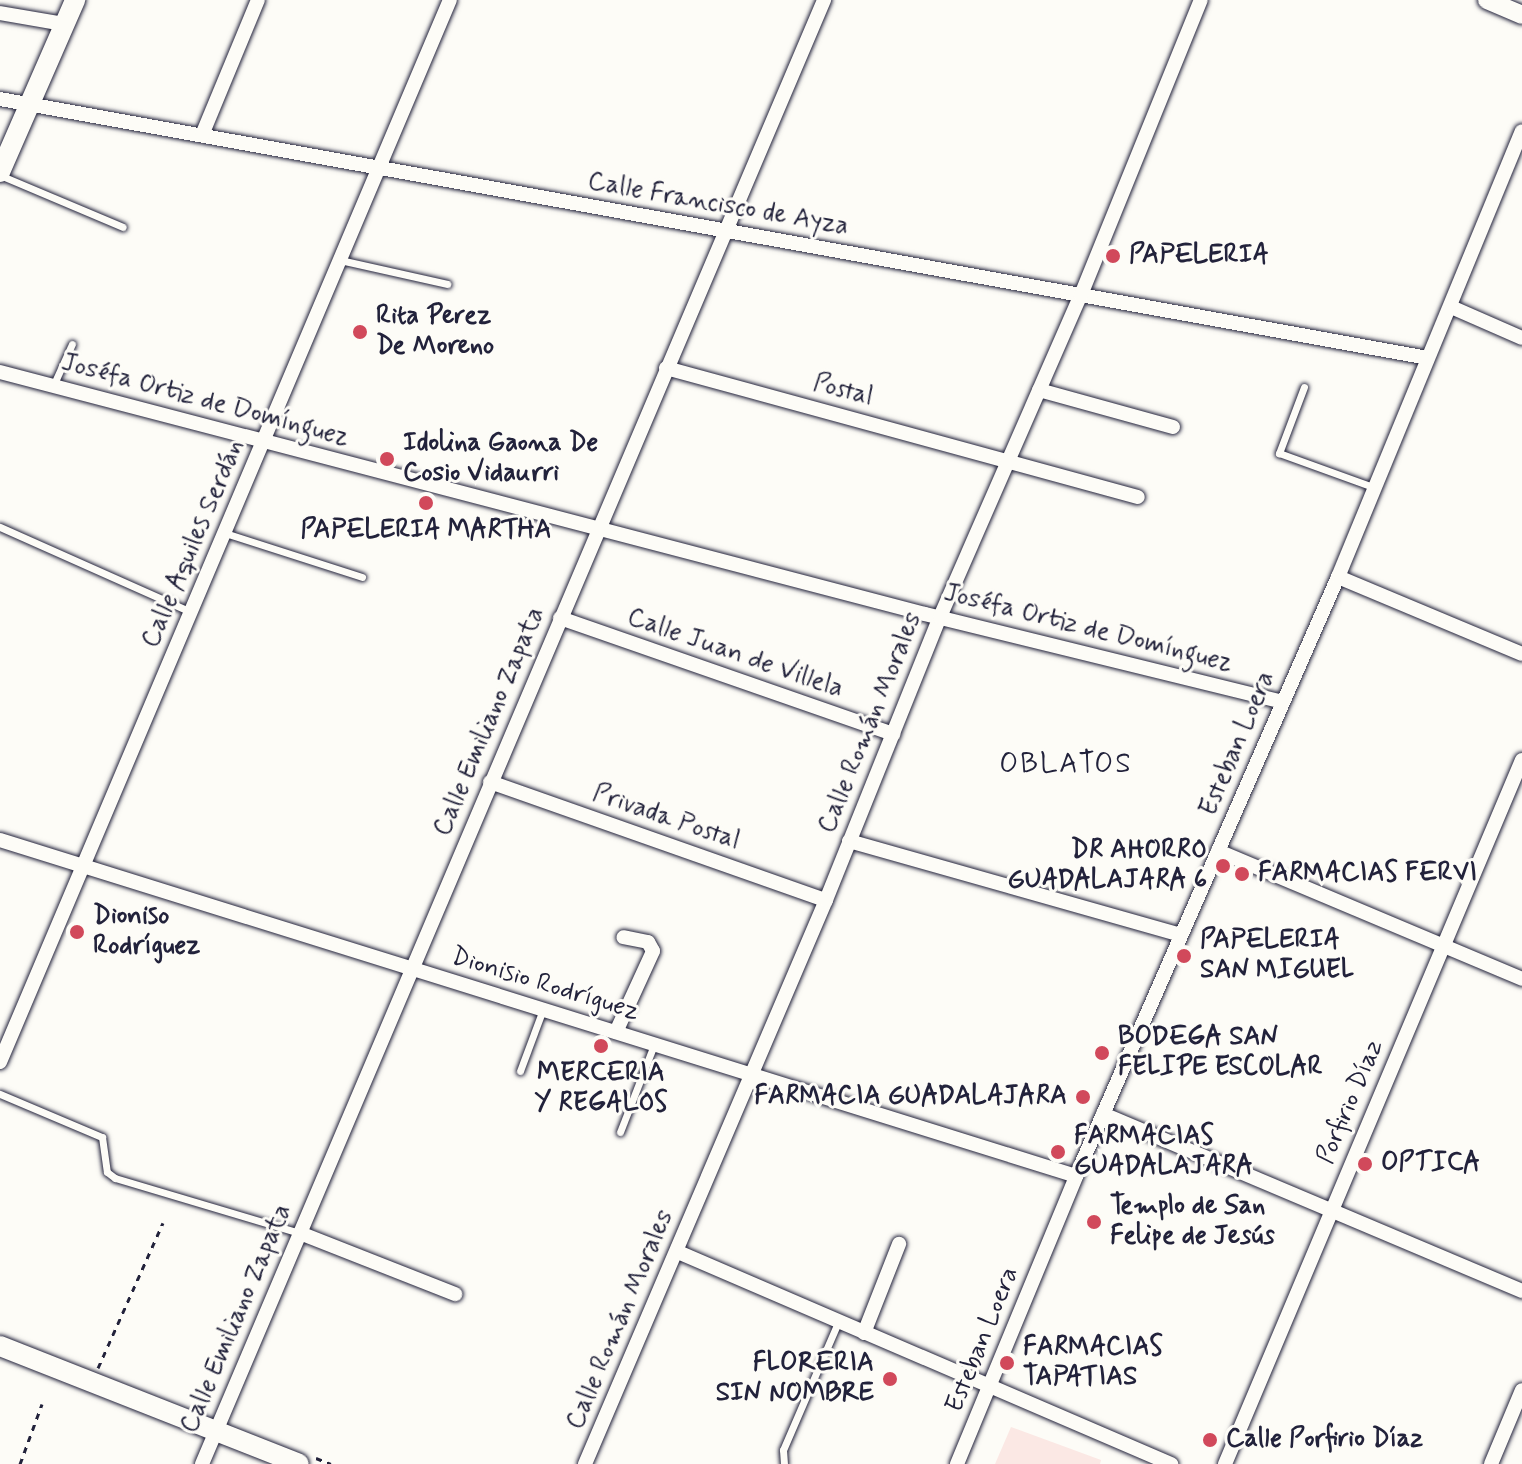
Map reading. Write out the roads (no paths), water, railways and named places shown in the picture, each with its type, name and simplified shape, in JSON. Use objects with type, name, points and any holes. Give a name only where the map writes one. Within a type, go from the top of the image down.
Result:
[{"type":"main road","points":[[0,173],[27,104],[75,0]]},
{"type":"main road","points":[[0,1346],[299,1464]]},
{"type":"street","points":[[202,135],[258,0]]},
{"type":"street","name":"Calle Aquiles Serdán","points":[[0,1062],[450,0]]},
{"type":"street","name":"Calle Emiliano Zapata","points":[[202,1464],[824,0]]},
{"type":"street","name":"Calle Román Morales","points":[[585,1464],[826,900],[940,617],[1081,295],[1201,0]]},
{"type":"street","points":[[1487,0],[1522,15]]},
{"type":"street","points":[[0,13],[64,24]]},
{"type":"street","name":"Calle Francisco de Ayza","points":[[0,99],[1428,358]]},
{"type":"street","name":"Esteban Loera","points":[[957,1464],[1076,1176],[1338,577],[1522,131]]},
{"type":"street","points":[[1451,307],[1522,338]]},
{"type":"street","name":"Postal","points":[[666,368],[1138,497]]},
{"type":"street","name":"Joséfa Ortiz de Domínguez","points":[[0,372],[940,617],[1282,702]]},
{"type":"street","points":[[1039,390],[1173,427]]},
{"type":"street","points":[[1338,577],[1522,654]]},
{"type":"street","name":"Calle Juan de Villela","points":[[560,618],[893,734]]},
{"type":"street","name":"Porfirio Díaz","points":[[1225,1464],[1522,760]]},
{"type":"street","name":"Privada Postal","points":[[490,782],[826,900]]},
{"type":"street","name":"Dionisio Rodríguez","points":[[0,840],[1076,1176]]},
{"type":"street","points":[[849,841],[1181,935]]},
{"type":"street","points":[[1218,851],[1522,979]]},
{"type":"street","points":[[616,1032],[653,951],[648,942],[623,937]]},
{"type":"street","points":[[1103,1114],[1522,1291]]},
{"type":"street","points":[[300,1233],[455,1294]]},
{"type":"street","points":[[864,1333],[899,1244]]},
{"type":"street","points":[[678,1252],[1171,1464]]},
{"type":"street","points":[[1491,1464],[1522,1390]]},
{"type":"lane","points":[[0,173],[123,227]]},
{"type":"lane","points":[[340,260],[447,284]]},
{"type":"lane","points":[[53,386],[72,344]]},
{"type":"lane","points":[[1304,387],[1279,453],[1373,487]]},
{"type":"lane","points":[[0,527],[191,612]]},
{"type":"lane","points":[[225,533],[362,577]]},
{"type":"lane","points":[[520,1071],[543,1009]]},
{"type":"lane","points":[[620,1132],[655,1044]]},
{"type":"lane","points":[[0,1094],[102,1137],[107,1172],[115,1178],[300,1233]]},
{"type":"lane","points":[[784,1463],[783,1450],[838,1322]]},
{"type":"place","name":"PAPELERIA","points":[[1113,256]]},
{"type":"place","name":"Rita Perez De Moreno","points":[[360,332]]},
{"type":"place","name":"Idolina Gaona De Cosio Vidaurri","points":[[387,459]]},
{"type":"place","name":"PAPELERIA MARTHA","points":[[426,503]]},
{"type":"place","name":"DR AHORRO GUADALAJARA 6","points":[[1223,866]]},
{"type":"place","name":"FARMACIAS FERVI","points":[[1242,874]]},
{"type":"place","name":"Dioniso Rodríguez","points":[[77,932]]},
{"type":"place","name":"PAPELERIA SAN MIGUEL","points":[[1184,956]]},
{"type":"place","name":"MERCERIA Y REGALOS","points":[[601,1046]]},
{"type":"place","name":"BODEGA SAN FELIPE ESCOLAR","points":[[1102,1053]]},
{"type":"place","name":"FARMACIA GUADALAJARA","points":[[1083,1097]]},
{"type":"place","name":"FARMACIAS GUADALAJARA","points":[[1058,1152]]},
{"type":"place","name":"OPTICA","points":[[1365,1164]]},
{"type":"place","name":"Templo de San Felipe de Jesús","points":[[1094,1222]]},
{"type":"place","name":"FARMACIAS TAPATIAS","points":[[1007,1363]]},
{"type":"place","name":"FLORERIA SIN NOMBRE","points":[[890,1379]]},
{"type":"place","name":"Calle Porfirio Díaz","points":[[1210,1440]]},
{"type":"district","name":"OBLATOS","points":[[1066,765]]}]
